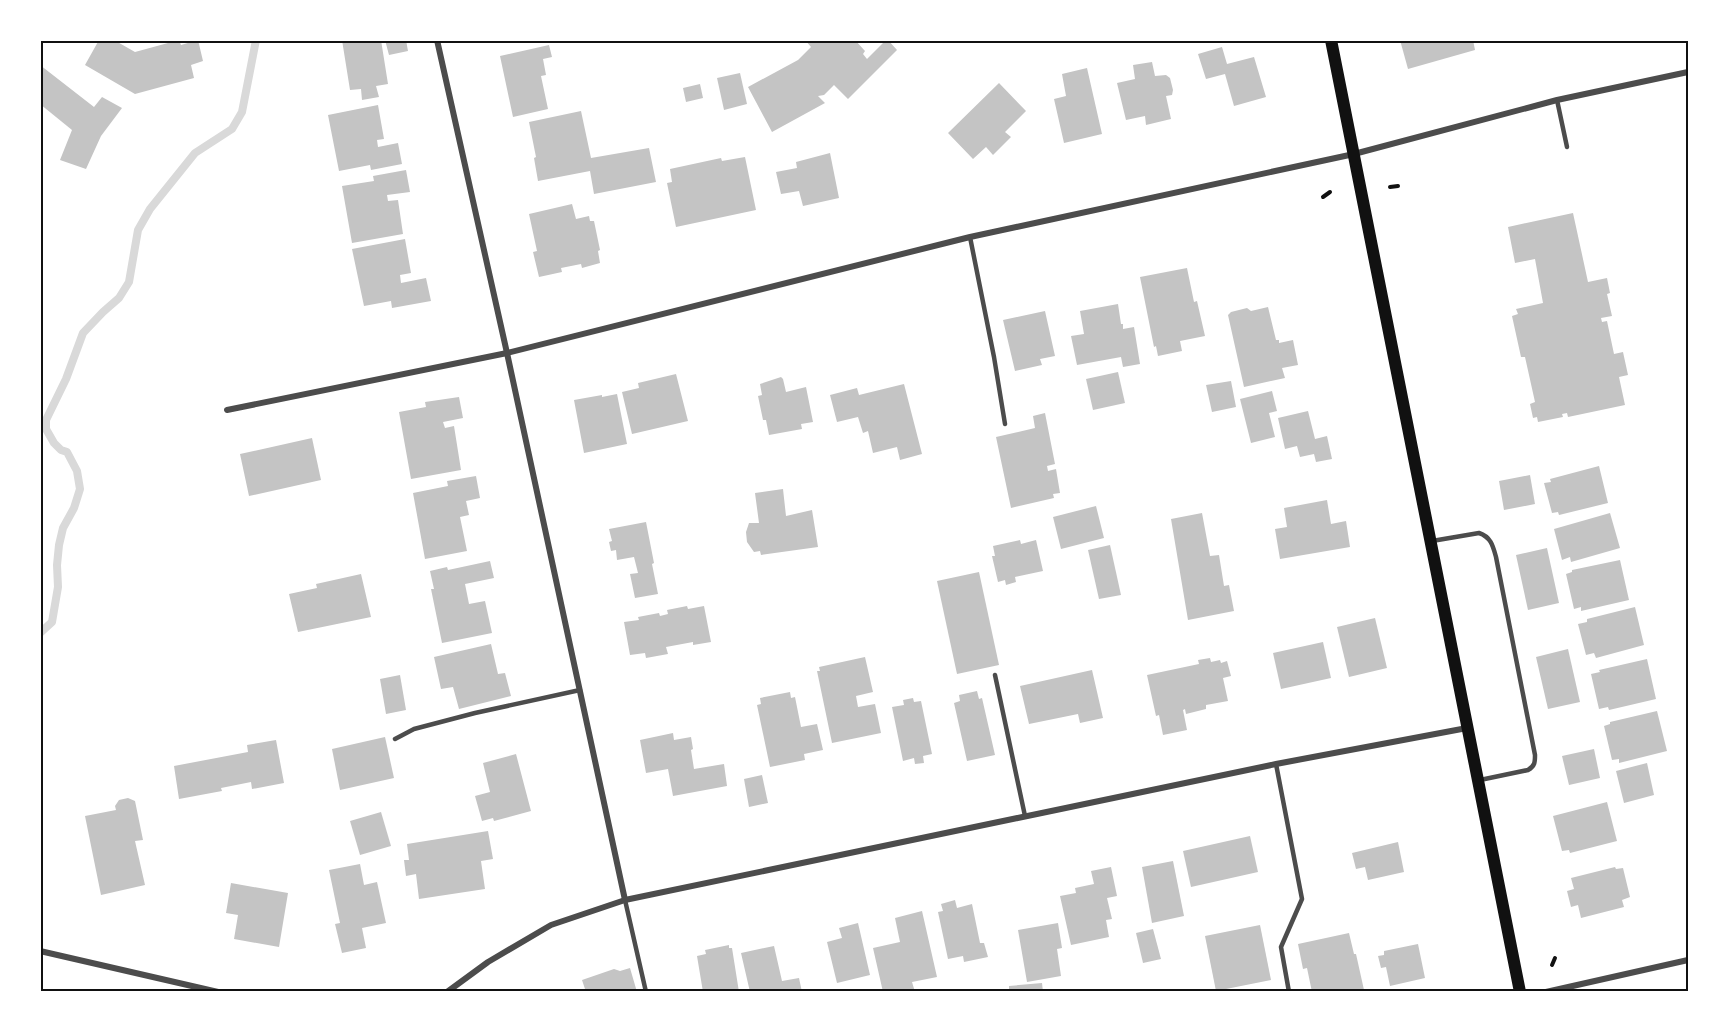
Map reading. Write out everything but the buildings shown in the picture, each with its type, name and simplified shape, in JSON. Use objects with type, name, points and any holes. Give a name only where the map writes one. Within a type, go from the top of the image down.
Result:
[{"type":"main road","points":[[1331,40],[1520,992]]},
{"type":"street","points":[[437,40],[625,900]]},
{"type":"street","points":[[227,410],[507,354],[970,237],[1354,154],[1557,100],[1689,72]]},
{"type":"street","points":[[447,992],[488,962],[551,925],[625,900],[1276,764],[1467,728]]},
{"type":"street","points":[[40,951],[218,992]]},
{"type":"street","points":[[1546,992],[1689,960]]},
{"type":"lane","points":[[1557,100],[1567,147]]},
{"type":"lane","points":[[970,237],[1005,424]]},
{"type":"lane","points":[[1430,541],[1479,533],[1490,539],[1496,557],[1535,763],[1532,768],[1478,781]]},
{"type":"lane","points":[[995,675],[1025,816]]},
{"type":"lane","points":[[394,739],[414,729],[580,690]]},
{"type":"lane","points":[[1276,764],[1302,899],[1281,947],[1289,992]]},
{"type":"lane","points":[[625,900],[646,992]]},
{"type":"path","points":[[1390,186],[1398,186]]},
{"type":"path","points":[[1323,196],[1330,192]]},
{"type":"path","points":[[1552,965],[1555,958]]},
{"type":"waterway","points":[[40,633],[52,622],[58,587],[59,545],[63,528],[74,508],[80,489],[77,471],[67,452],[54,443],[46,429],[46,420],[66,379],[83,333],[119,298],[129,282],[138,230],[150,209],[195,153],[232,129],[242,112],[256,40]]}]
